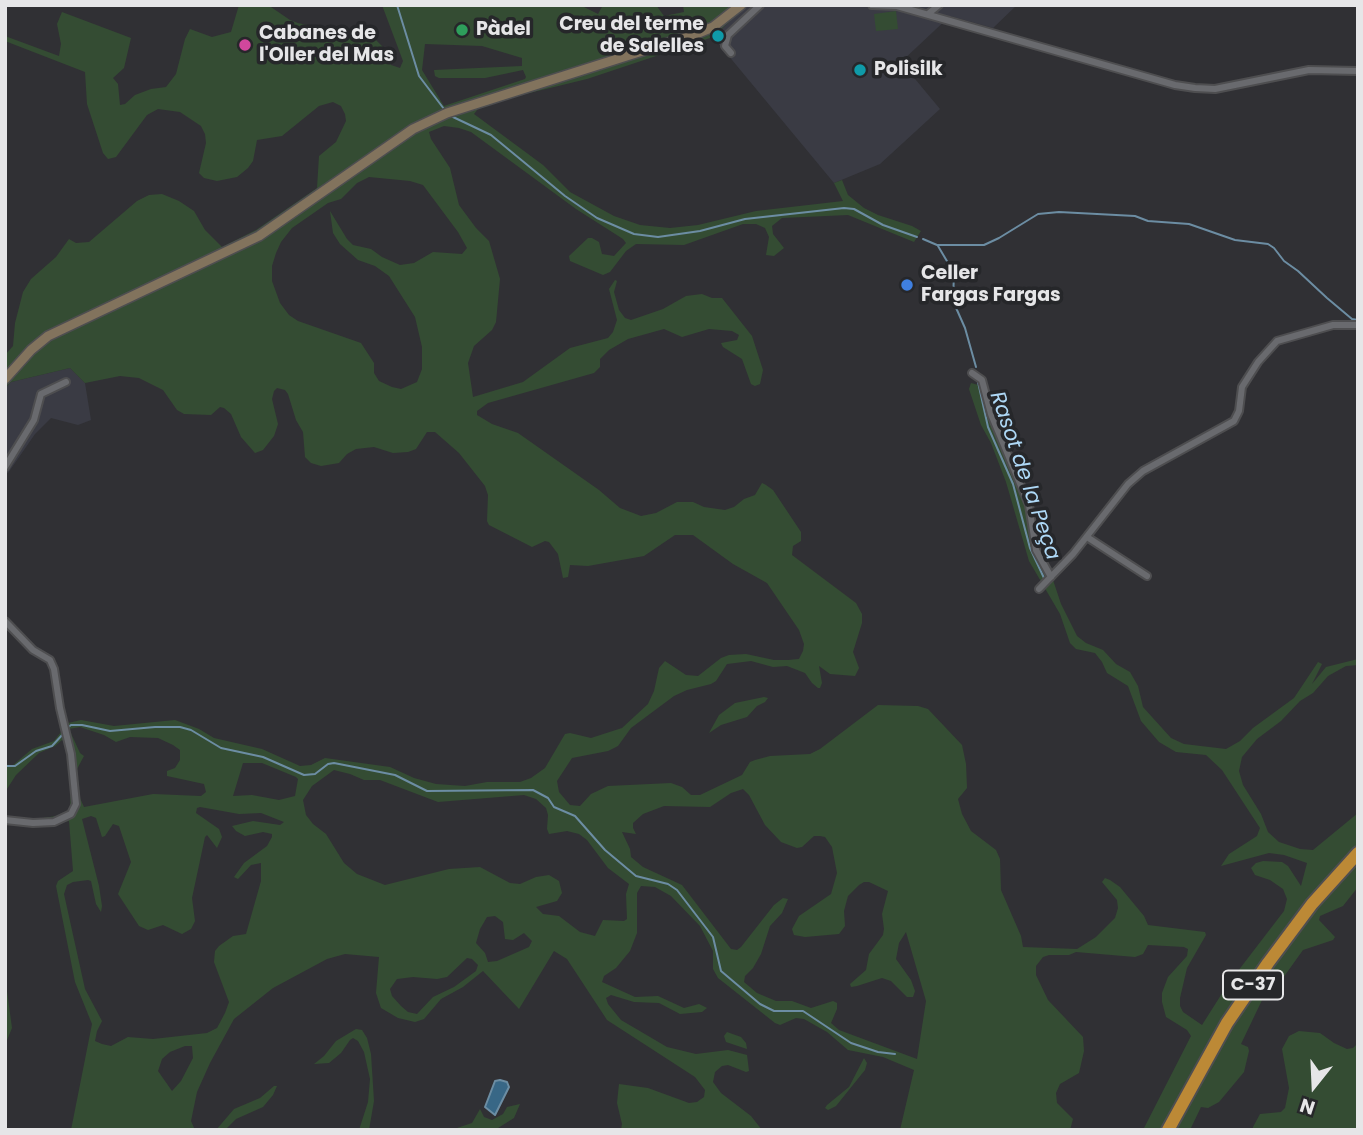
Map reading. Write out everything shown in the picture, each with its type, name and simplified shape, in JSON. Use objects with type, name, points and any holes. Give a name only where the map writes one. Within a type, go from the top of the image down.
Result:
[{"type":"highway","name":"C-37","points":[[1168,1130],[1227,1023],[1261,973],[1312,904],[1358,853]]},
{"type":"street","points":[[5,379],[31,350],[48,336],[258,236],[408,132],[429,121],[696,34],[713,27],[741,5]]},
{"type":"street","points":[[731,53],[725,46],[728,35],[761,5]]},
{"type":"street","points":[[872,5],[897,6],[1175,85],[1195,88],[1216,89],[1309,70],[1358,71]]},
{"type":"street","points":[[928,14],[939,5]]},
{"type":"street","points":[[1039,589],[1087,537],[1128,484],[1143,471],[1234,421],[1240,407],[1242,387],[1258,362],[1277,341],[1333,324],[1358,325]]},
{"type":"street","points":[[972,373],[982,380],[991,415],[1029,505],[1036,550],[1051,576]]},
{"type":"street","points":[[5,467],[34,420],[41,394],[66,382]]},
{"type":"street","points":[[1087,537],[1147,576]]},
{"type":"street","points":[[5,621],[33,650],[50,660],[54,669],[71,754],[76,804],[71,814],[54,821],[33,823],[5,820]]},
{"type":"shaded area","points":[[747,5],[1017,5],[993,28],[950,16],[901,62],[940,109],[880,164],[834,183],[713,37]]},
{"type":"shaded area","points":[[70,368],[85,383],[91,420],[78,425],[51,418],[35,434],[8,473],[5,472],[5,388],[11,382]]},
{"type":"green space","points":[[239,5],[268,5],[298,23],[376,40],[388,52],[391,65],[400,68],[403,61],[382,5],[580,5],[598,14],[603,5],[656,5],[664,16],[684,12],[683,5],[747,5],[713,37],[587,79],[513,97],[478,109],[474,114],[543,165],[570,192],[614,216],[640,225],[670,228],[698,225],[756,211],[843,201],[834,183],[842,180],[848,195],[864,208],[921,231],[914,242],[848,215],[782,218],[772,226],[773,234],[784,248],[774,256],[766,255],[769,237],[765,228],[756,224],[743,224],[684,245],[636,244],[626,251],[610,272],[603,275],[570,261],[569,256],[588,238],[592,238],[599,242],[602,254],[614,256],[626,243],[623,239],[576,209],[471,132],[444,126],[429,132],[450,168],[459,205],[489,241],[500,279],[496,322],[492,330],[474,346],[468,363],[473,397],[523,382],[570,348],[608,338],[617,320],[609,289],[615,280],[614,292],[619,310],[625,318],[631,320],[663,309],[686,296],[702,294],[722,298],[752,336],[763,370],[760,384],[751,384],[742,359],[721,343],[737,340],[739,335],[732,331],[709,329],[682,337],[664,329],[628,339],[609,350],[600,359],[600,367],[594,373],[488,403],[477,411],[477,415],[492,424],[518,433],[620,508],[641,516],[656,513],[677,502],[693,502],[704,507],[725,510],[755,495],[762,483],[766,485],[773,490],[801,532],[801,541],[793,546],[792,555],[856,603],[862,614],[853,652],[859,668],[855,676],[830,674],[819,666],[822,683],[818,688],[805,673],[787,666],[773,667],[751,661],[727,664],[716,681],[674,696],[631,728],[618,746],[608,751],[572,758],[557,781],[559,792],[570,805],[580,806],[591,794],[608,786],[671,783],[682,787],[691,795],[700,795],[742,775],[750,762],[755,760],[770,756],[810,754],[820,749],[878,705],[918,706],[928,709],[962,745],[967,788],[958,799],[962,814],[971,831],[996,850],[1000,859],[1001,890],[1023,947],[1077,949],[1096,937],[1115,918],[1118,908],[1117,900],[1102,882],[1105,878],[1110,880],[1120,887],[1144,916],[1148,925],[1205,932],[1206,935],[1187,968],[1180,998],[1183,1012],[1202,1025],[1228,984],[1284,911],[1287,899],[1283,889],[1270,880],[1255,875],[1251,868],[1263,861],[1282,862],[1288,866],[1301,886],[1307,863],[1269,853],[1221,866],[1229,854],[1257,836],[1260,828],[1222,770],[1206,755],[1176,752],[1159,742],[1141,721],[1128,686],[1107,673],[1095,653],[1076,649],[1070,643],[1060,614],[1029,561],[1006,482],[981,425],[969,389],[971,383],[986,387],[991,393],[998,423],[1035,514],[1037,544],[1041,556],[1049,568],[1061,604],[1077,636],[1103,650],[1116,664],[1130,672],[1138,686],[1143,707],[1171,738],[1184,744],[1226,749],[1294,698],[1318,662],[1322,664],[1312,684],[1326,667],[1358,659],[1358,665],[1346,666],[1328,676],[1313,693],[1257,739],[1242,757],[1239,771],[1243,785],[1261,814],[1268,832],[1279,842],[1313,850],[1358,813],[1358,887],[1343,906],[1320,916],[1319,920],[1335,937],[1333,940],[1303,950],[1283,978],[1264,996],[1241,1044],[1248,1047],[1249,1051],[1244,1072],[1219,1102],[1208,1108],[1201,1107],[1190,1130],[1143,1130],[1191,1036],[1187,1030],[1166,1017],[1162,1002],[1162,993],[1168,977],[1187,956],[1188,949],[1184,947],[1148,945],[1143,954],[1135,957],[1076,952],[1069,955],[1049,955],[1043,957],[1036,966],[1036,975],[1048,1000],[1083,1037],[1084,1051],[1079,1073],[1060,1084],[1056,1093],[1057,1103],[1073,1119],[1070,1130],[900,1130],[914,1070],[883,1057],[848,1050],[827,1032],[804,1019],[796,1018],[780,1025],[775,1023],[718,978],[713,969],[713,951],[700,926],[671,896],[655,887],[641,886],[637,893],[637,933],[630,951],[616,968],[604,976],[602,982],[635,997],[658,996],[684,1008],[699,1004],[707,1008],[702,1012],[680,1014],[659,1003],[634,1002],[611,995],[606,998],[608,1004],[621,1020],[667,1047],[696,1054],[728,1050],[747,1055],[749,1071],[722,1066],[715,1072],[713,1082],[721,1093],[751,1116],[762,1130],[621,1130],[617,1103],[619,1084],[648,1088],[689,1103],[704,1097],[705,1090],[695,1077],[607,1020],[567,959],[554,951],[519,1009],[483,971],[463,987],[441,999],[424,1019],[415,1022],[398,1018],[381,1008],[376,993],[379,957],[345,954],[327,959],[273,988],[234,1019],[197,1092],[191,1121],[195,1130],[71,1130],[92,1024],[75,982],[56,886],[58,881],[73,871],[69,821],[39,826],[5,825],[5,816],[37,819],[56,816],[70,810],[71,775],[68,771],[70,762],[66,743],[62,740],[39,753],[16,775],[5,792],[5,764],[12,766],[32,749],[54,741],[68,723],[81,720],[114,726],[175,720],[214,738],[262,749],[300,766],[311,765],[325,758],[390,767],[436,784],[465,786],[487,782],[520,782],[545,768],[565,734],[591,738],[622,728],[648,704],[659,668],[665,661],[686,675],[698,676],[729,655],[746,654],[788,660],[799,659],[803,651],[804,644],[799,630],[767,583],[733,564],[693,535],[675,535],[644,556],[588,566],[570,565],[568,577],[563,578],[558,554],[549,542],[532,547],[489,525],[485,486],[459,453],[435,432],[427,432],[416,449],[408,452],[393,453],[374,447],[356,449],[339,463],[321,466],[311,463],[305,457],[303,432],[296,420],[288,394],[277,388],[272,399],[278,424],[274,436],[263,450],[255,453],[241,437],[231,414],[224,408],[220,407],[211,415],[184,414],[177,410],[163,390],[139,378],[120,376],[85,383],[70,368],[11,382],[5,388],[5,355],[13,346],[15,323],[23,292],[31,279],[56,257],[69,239],[76,243],[89,242],[137,201],[149,195],[162,194],[194,211],[205,230],[222,247],[256,230],[317,188],[319,156],[336,142],[346,121],[341,106],[333,102],[319,106],[282,136],[257,140],[253,161],[248,168],[237,177],[217,181],[204,178],[199,173],[206,143],[201,126],[180,112],[158,109],[147,115],[116,157],[108,159],[103,153],[87,104],[85,72],[5,41],[5,36],[59,56],[61,44],[57,24],[62,12],[131,38],[124,68],[113,78],[118,84],[120,105],[135,95],[166,87],[176,74],[190,29],[212,37],[231,32]],"holes":[[[425,44],[482,46],[522,58],[522,66],[434,70],[435,76],[439,78],[485,78],[523,70],[526,77],[444,106],[422,70]],[[369,177],[423,185],[467,248],[462,254],[433,252],[414,263],[400,265],[371,249],[353,245],[330,211],[333,233],[340,244],[358,260],[375,266],[389,276],[415,317],[422,347],[422,369],[417,382],[401,389],[379,381],[374,373],[374,363],[361,343],[298,321],[289,315],[280,303],[272,281],[272,266],[276,253],[292,228],[328,203],[341,199],[357,183]],[[80,727],[116,742],[130,737],[158,738],[180,750],[180,760],[175,768],[167,771],[167,776],[204,784],[206,792],[201,796],[153,794],[84,807],[80,798],[77,769],[84,756],[69,729]],[[243,763],[262,763],[298,779],[295,796],[279,800],[252,795],[233,796]],[[334,770],[364,780],[380,780],[438,802],[524,795],[536,799],[546,808],[549,834],[567,831],[579,834],[587,840],[608,868],[629,884],[626,894],[627,919],[603,920],[595,936],[580,932],[559,916],[543,914],[536,907],[557,901],[562,893],[559,881],[549,875],[520,884],[510,883],[480,867],[449,869],[385,885],[357,874],[344,863],[326,834],[306,815],[303,800],[312,786]],[[743,789],[765,825],[781,842],[797,848],[814,836],[820,836],[825,837],[832,847],[837,873],[831,894],[799,916],[792,929],[794,935],[805,937],[839,934],[845,926],[844,911],[848,896],[864,882],[888,891],[882,914],[883,935],[869,954],[866,970],[850,984],[851,987],[857,986],[882,978],[891,981],[907,997],[913,997],[915,991],[911,980],[896,959],[899,943],[906,932],[926,1001],[917,1059],[839,1030],[831,1023],[837,1009],[837,1003],[833,1001],[811,1008],[792,1001],[776,1001],[757,993],[744,982],[745,976],[761,954],[770,926],[782,913],[788,899],[783,898],[774,905],[741,947],[737,950],[731,949],[682,885],[643,867],[631,857],[622,832],[636,834],[633,823],[643,814],[664,806],[710,807],[731,793]],[[200,807],[239,814],[261,813],[284,822],[280,825],[253,821],[232,826],[245,836],[263,832],[272,834],[272,837],[267,846],[244,863],[234,877],[238,879],[251,865],[261,863],[261,881],[246,934],[233,936],[215,951],[214,962],[229,1002],[225,1013],[217,1028],[207,1033],[153,1039],[128,1037],[111,1046],[102,1044],[95,1041],[102,1021],[85,989],[64,894],[67,885],[73,882],[91,881],[96,904],[101,912],[99,886],[82,819],[91,816],[96,818],[102,837],[113,824],[119,826],[131,862],[118,894],[139,926],[148,930],[163,925],[182,934],[191,929],[195,921],[192,898],[205,837],[207,835],[217,848],[222,837],[219,829],[196,813]],[[495,916],[503,922],[505,939],[513,940],[524,933],[532,941],[529,947],[497,961],[488,962],[485,953],[476,943],[487,917]],[[467,958],[478,965],[476,971],[454,987],[433,997],[417,1014],[408,1012],[401,1006],[392,996],[390,989],[397,979],[447,977]],[[192,1046],[193,1058],[181,1081],[172,1091],[158,1071],[162,1059],[170,1052]]]},
{"type":"green space","points":[[896,11],[898,29],[876,31],[874,14]]},
{"type":"green space","points":[[768,698],[747,717],[721,725],[709,733],[719,715],[735,703]]},
{"type":"green space","points":[[5,976],[12,1028],[5,1045]]},
{"type":"green space","points":[[356,1029],[362,1030],[367,1038],[371,1054],[374,1101],[369,1130],[359,1130],[368,1102],[370,1079],[364,1052],[358,1041],[353,1038],[350,1040],[341,1053],[329,1063],[314,1064],[336,1041]]},
{"type":"green space","points":[[1299,1031],[1320,1033],[1347,1049],[1358,1043],[1358,1130],[1253,1130],[1260,1114],[1281,1112],[1285,1108],[1289,1088],[1282,1049],[1289,1036]]},
{"type":"green space","points":[[727,1032],[741,1037],[747,1049],[726,1042],[724,1036]]},
{"type":"green space","points":[[864,1058],[867,1063],[865,1070],[836,1106],[828,1110],[825,1108],[849,1087]]},
{"type":"green space","points":[[277,1086],[273,1095],[263,1107],[236,1119],[225,1130],[216,1130],[234,1109],[260,1098]]},
{"type":"green space","points":[[520,1104],[514,1118],[498,1128],[451,1130],[472,1123],[480,1109],[484,1117],[492,1120],[503,1114],[507,1107]]},
{"type":"water","points":[[495,1081],[507,1082],[509,1087],[495,1115],[485,1107]]},
{"type":"waterway","points":[[397,5],[419,76],[444,109]]},
{"type":"waterway","points":[[453,117],[491,135],[565,196],[597,218],[634,234],[658,237],[700,231],[745,219],[844,208],[854,209],[883,225],[917,237]]},
{"type":"waterway","points":[[923,239],[937,245],[984,245],[1038,214],[1059,212],[1135,216],[1148,221],[1189,224],[1235,240],[1268,244],[1327,298],[1352,319],[1358,320]]},
{"type":"waterway","name":"Rasot de la Peça","points":[[938,246],[954,273],[953,301],[965,328],[976,367]]},
{"type":"waterway","name":"Rasot de la Peça","points":[[978,382],[988,427],[1013,484],[1030,548],[1044,578]]},
{"type":"waterway","points":[[67,728],[71,725],[82,725],[110,731],[180,727],[191,730],[221,748],[263,757],[304,775],[315,774],[328,764],[334,763],[395,775],[427,791],[533,790],[548,798],[554,807],[575,816],[605,850],[636,876],[668,884],[677,890],[713,937],[721,971],[760,1004],[774,1011],[803,1011],[851,1043],[878,1052],[895,1054]]},
{"type":"waterway","points":[[5,766],[15,766],[36,751],[52,746],[64,733]]},
{"type":"place","name":"Pàdel","points":[[462,30]]},
{"type":"place","name":"Creu del terme de Salelles","points":[[718,36]]},
{"type":"place","name":"Cabanes de l'Oller del Mas","points":[[245,45]]},
{"type":"place","name":"Polisilk","points":[[860,70]]},
{"type":"place","name":"Celler Fargas Fargas","points":[[907,285]]}]
